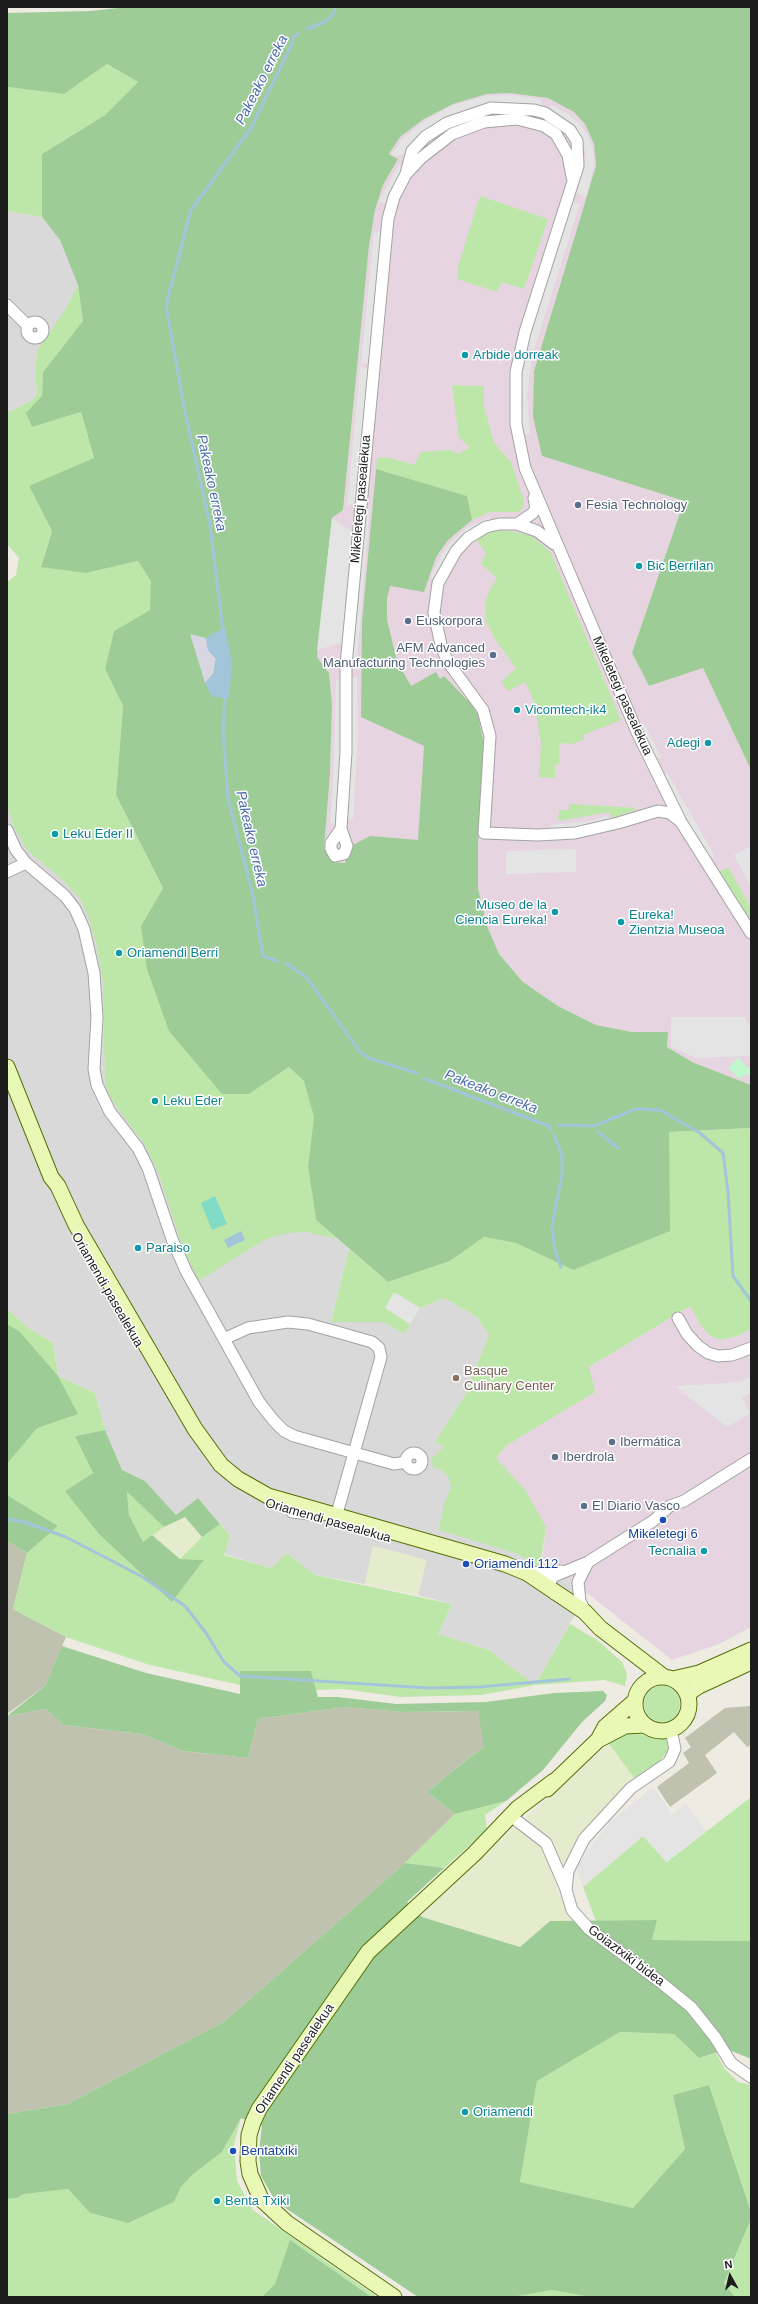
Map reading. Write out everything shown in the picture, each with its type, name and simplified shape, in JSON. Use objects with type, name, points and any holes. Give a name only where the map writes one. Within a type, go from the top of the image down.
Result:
[{"type":"street","name":"Mikeletegi pasealekua","points":[[342,829],[346,752],[346,665],[386,231],[394,197],[406,174],[421,158],[452,134],[484,122],[517,120],[544,126],[556,134],[568,155],[573,183],[525,332],[516,372],[517,430],[520,449],[532,490],[637,732],[681,822],[751,933]]},
{"type":"street","points":[[7,305],[27,326]]},
{"type":"street","points":[[517,524],[533,513],[536,508],[532,490]]},
{"type":"street","name":"Mikeletegi pasealekua","points":[[556,546],[537,531],[517,524],[499,524],[486,527],[468,538],[456,550],[446,566],[436,592],[434,613],[442,649],[448,662],[483,710],[488,725],[490,745],[484,833],[538,836],[575,833],[618,823],[658,811],[670,813],[681,822]]},
{"type":"street","points":[[7,830],[16,850],[26,863],[65,896],[75,909],[84,929],[95,979],[97,1017],[94,1069],[97,1085],[110,1112],[138,1148],[148,1168],[180,1258],[266,1412],[284,1431],[294,1436],[394,1464],[406,1462]]},
{"type":"street","points":[[7,872],[26,863]]},
{"type":"street","name":"Oriamendi pasealekua","points":[[7,1067],[51,1177],[58,1186],[76,1225],[213,1456],[238,1479],[268,1496],[336,1517],[491,1560],[527,1573],[553,1589],[585,1612],[600,1628],[634,1656],[668,1678]]},
{"type":"street","name":"Oriamendi pasealekua","points":[[51,1177],[52,1188],[62,1213],[201,1453],[219,1473],[242,1491],[262,1502],[356,1530],[494,1567],[530,1583],[564,1606],[580,1619],[600,1628]]},
{"type":"street","points":[[678,1318],[687,1334],[698,1346],[708,1353],[718,1356],[732,1355],[751,1348]]},
{"type":"street","points":[[224,1339],[248,1328],[288,1322],[308,1324],[337,1332],[372,1342],[379,1348],[381,1357],[353,1452],[336,1517]]},
{"type":"street","points":[[564,1606],[563,1602],[554,1596],[553,1589],[550,1584],[552,1577],[588,1562],[661,1515],[670,1506],[684,1501],[751,1459]]},
{"type":"street","points":[[292,1512],[303,1512],[326,1518],[336,1517]]},
{"type":"street","points":[[336,1517],[340,1522],[350,1525],[356,1530]]},
{"type":"street","points":[[585,1612],[580,1601],[578,1582],[588,1562]]},
{"type":"street","points":[[527,1573],[564,1571]]},
{"type":"street","points":[[637,1696],[649,1680],[699,1673],[751,1650]]},
{"type":"street","points":[[634,1656],[639,1670],[636,1711],[644,1725]]},
{"type":"street","points":[[688,1694],[699,1686],[751,1662]]},
{"type":"street","points":[[598,1740],[625,1726],[644,1725],[659,1731],[671,1730],[681,1724],[686,1718],[689,1710],[688,1694],[679,1683],[668,1678]]},
{"type":"street","name":"Oriamendi pasealekua","points":[[394,2297],[287,2223],[266,2205],[254,2186],[250,2174],[248,2148],[249,2135],[260,2109],[364,1957],[383,1936],[474,1854],[516,1820],[554,1781],[598,1740],[605,1727],[637,1696]]},
{"type":"street","name":"Goiaztxiki bidea","points":[[671,1730],[675,1749],[669,1762],[631,1788],[584,1839],[568,1871],[566,1890],[572,1910],[589,1929],[659,1980],[691,2008],[715,2037],[731,2063],[751,2077]]},
{"type":"street","name":"Oriamendi pasealekua","points":[[474,1854],[518,1808],[554,1781]]},
{"type":"street","points":[[516,1820],[546,1843],[566,1890]]},
{"type":"shaded area","points":[[509,93],[548,98],[562,104],[574,112],[585,124],[594,144],[596,166],[534,371],[542,456],[684,501],[632,653],[649,686],[703,668],[751,770],[751,1085],[692,1062],[666,1047],[668,1032],[632,1032],[596,1025],[558,1006],[523,982],[499,954],[487,926],[478,888],[478,846],[351,846],[346,864],[334,862],[324,849],[330,774],[332,704],[329,673],[317,657],[332,518],[343,510],[369,246],[375,210],[383,185],[398,159],[389,154],[400,137],[424,119],[453,104],[487,94]]},
{"type":"shaded area","points":[[511,95],[541,99],[541,108],[510,103],[472,108],[436,123],[421,134],[402,155],[391,156],[402,139],[426,120],[453,105],[486,96]]},
{"type":"shaded area","points":[[550,104],[568,114],[580,124],[589,137],[593,150],[594,165],[586,197],[575,193],[586,154],[582,140],[550,111]]},
{"type":"shaded area","points":[[399,164],[405,168],[387,204],[379,201]]},
{"type":"shaded area","points":[[573,202],[580,204],[534,350],[526,348]]},
{"type":"shaded area","points":[[7,211],[42,217],[60,240],[78,285],[35,369],[37,393],[33,400],[7,419]]},
{"type":"shaded area","points":[[374,231],[382,232],[369,363],[361,363]]},
{"type":"shaded area","points":[[525,354],[532,355],[527,396],[530,434],[522,435],[520,396]]},
{"type":"shaded area","points":[[360,367],[369,368],[357,502],[347,506]]},
{"type":"shaded area","points":[[370,508],[357,660],[346,665],[364,510]]},
{"type":"shaded area","points":[[490,517],[490,520],[464,534],[437,578],[431,577],[442,553],[450,543],[466,528]]},
{"type":"shaded area","points":[[332,518],[356,534],[347,641],[317,650]]},
{"type":"shaded area","points":[[225,627],[232,663],[229,698],[212,697],[205,683],[213,674],[216,659],[208,650],[206,638]]},
{"type":"shaded area","points":[[190,634],[206,638],[208,650],[216,659],[213,674],[205,683]]},
{"type":"shaded area","points":[[7,669],[316,1220],[349,1249],[331,1322],[384,1322],[404,1334],[420,1308],[444,1298],[477,1317],[489,1335],[465,1395],[435,1442],[444,1447],[542,1561],[587,1593],[535,1685],[489,1650],[438,1634],[452,1604],[418,1595],[426,1560],[373,1546],[365,1584],[315,1575],[287,1553],[271,1568],[224,1554],[230,1535],[198,1498],[176,1515],[145,1481],[122,1470],[105,1430],[95,1393],[58,1376],[53,1343],[27,1327],[7,1309]]},
{"type":"shaded area","points":[[357,677],[358,737],[353,819],[330,824],[334,762],[336,680]]},
{"type":"shaded area","points":[[644,724],[661,757],[654,760],[638,727]]},
{"type":"shaded area","points":[[667,772],[715,856],[709,859],[662,775]]},
{"type":"shaded area","points":[[608,816],[609,822],[551,831],[551,825],[589,821]]},
{"type":"shaded area","points":[[751,846],[751,887],[734,855]]},
{"type":"shaded area","points":[[576,849],[576,872],[506,874],[506,851]]},
{"type":"shaded area","points":[[671,1017],[745,1017],[747,1022],[751,1025],[751,1056],[695,1058],[671,1046]]},
{"type":"shaded area","points":[[215,1196],[227,1224],[212,1230],[201,1203]]},
{"type":"shaded area","points":[[241,1231],[245,1240],[228,1248],[224,1240]]},
{"type":"shaded area","points":[[394,1292],[420,1308],[410,1324],[385,1308]]},
{"type":"shaded area","points":[[690,1306],[700,1324],[710,1336],[721,1340],[738,1336],[751,1329],[751,1627],[719,1644],[672,1660],[587,1593],[542,1561],[546,1527],[496,1458],[507,1445],[589,1367]]},
{"type":"shaded area","points":[[751,1376],[751,1393],[742,1398],[751,1413],[727,1427],[675,1386],[741,1382]]},
{"type":"shaded area","points":[[185,1517],[202,1537],[180,1559],[152,1535],[164,1527]]},
{"type":"shaded area","points":[[7,1541],[27,1553],[13,1609],[66,1637],[45,1686],[7,1714]]},
{"type":"shaded area","points":[[373,1546],[427,1560],[418,1595],[365,1584]]},
{"type":"shaded area","points":[[750,1706],[751,1745],[747,1747],[734,1732],[705,1755],[717,1773],[670,1807],[657,1787],[689,1763],[683,1753],[691,1747],[685,1738],[725,1708]]},
{"type":"shaded area","points":[[344,1707],[404,1712],[478,1711],[485,1745],[427,1792],[455,1814],[405,1863],[225,2021],[68,2104],[7,2114],[7,1716],[46,1709],[63,1725],[142,1734],[183,1751],[248,1758],[258,1719]]},
{"type":"shaded area","points":[[609,1744],[635,1779],[595,1818],[572,1849],[556,1889],[574,1921],[550,1921],[520,1947],[422,1917],[442,1892]]},
{"type":"shaded area","points":[[653,1787],[672,1814],[686,1803],[706,1831],[666,1862],[643,1836],[583,1887],[576,1867],[609,1823]]},
{"type":"green space","points":[[128,7],[751,7],[751,770],[703,668],[649,686],[632,653],[684,501],[542,456],[533,417],[534,371],[596,166],[594,144],[585,124],[574,112],[548,98],[509,93],[487,94],[453,104],[424,119],[400,137],[389,154],[398,159],[383,185],[375,210],[369,246],[343,510],[332,518],[317,657],[329,673],[332,704],[330,774],[324,849],[334,862],[345,863],[351,846],[370,836],[418,840],[424,746],[361,717],[362,622],[376,469],[467,496],[472,520],[448,540],[436,557],[424,592],[390,586],[387,599],[387,620],[397,661],[411,686],[436,672],[440,679],[444,676],[472,705],[478,715],[484,745],[478,845],[478,888],[487,926],[499,954],[523,982],[558,1006],[596,1025],[632,1032],[668,1032],[667,1047],[692,1062],[751,1085],[751,1128],[669,1132],[670,1231],[573,1270],[516,1243],[484,1237],[450,1261],[388,1282],[316,1220],[308,1166],[314,1117],[304,1081],[289,1067],[249,1094],[222,1094],[169,1031],[147,969],[141,926],[163,888],[116,795],[123,706],[105,669],[114,631],[150,610],[151,581],[138,561],[86,573],[41,567],[52,531],[29,486],[94,458],[81,412],[32,427],[26,413],[42,396],[43,372],[83,321],[78,285],[60,240],[42,217],[42,154],[105,115],[138,82],[107,64],[64,94],[7,87],[7,13],[90,11]]},
{"type":"green space","points":[[107,64],[138,82],[105,115],[42,154],[42,217],[7,211],[7,87],[64,94]]},
{"type":"green space","points":[[480,196],[548,219],[524,289],[501,282],[497,292],[457,279],[458,266]]},
{"type":"green space","points":[[78,285],[83,321],[43,372],[42,396],[32,427],[81,412],[94,459],[29,486],[52,531],[41,566],[86,573],[138,561],[152,581],[150,610],[114,631],[105,669],[123,706],[116,795],[163,888],[141,926],[249,1094],[289,1067],[305,1081],[314,1117],[308,1166],[316,1220],[337,1239],[307,1232],[288,1233],[266,1239],[198,1281],[183,1248],[158,1172],[145,1145],[110,1098],[105,1083],[103,982],[97,947],[88,915],[79,897],[63,880],[27,850],[13,825],[7,805],[7,582],[16,575],[19,558],[7,544],[7,413],[33,400],[37,393],[35,369],[38,349],[65,310]]},
{"type":"green space","points":[[452,385],[484,386],[484,406],[494,443],[511,462],[524,501],[523,508],[518,512],[490,512],[472,520],[467,496],[376,469],[377,458],[386,457],[415,465],[420,452],[450,450],[459,454],[470,447],[459,438]]},
{"type":"green space","points":[[503,530],[531,535],[551,553],[621,720],[583,735],[584,739],[573,744],[559,743],[559,764],[555,765],[555,778],[539,777],[541,743],[534,701],[525,682],[508,691],[501,682],[516,668],[495,639],[486,622],[485,603],[488,593],[497,578],[481,564],[486,553],[476,539],[493,531]]},
{"type":"green space","points":[[569,804],[635,808],[635,810],[612,818],[609,812],[558,821],[559,810],[569,810]]},
{"type":"green space","points":[[728,867],[751,908],[751,921],[717,873]]},
{"type":"green space","points":[[738,1058],[748,1068],[751,1065],[751,1077],[746,1073],[740,1079],[728,1068]]},
{"type":"green space","points":[[751,1128],[751,1329],[738,1336],[721,1340],[710,1336],[700,1324],[690,1306],[589,1367],[595,1392],[507,1445],[496,1458],[526,1491],[546,1527],[540,1566],[515,1553],[439,1530],[443,1509],[451,1486],[448,1476],[442,1470],[434,1468],[431,1459],[444,1447],[435,1442],[465,1395],[489,1335],[477,1317],[444,1298],[420,1308],[404,1334],[384,1322],[331,1322],[349,1249],[388,1282],[450,1261],[484,1237],[516,1243],[573,1270],[669,1132]]},
{"type":"green space","points":[[7,1309],[27,1327],[53,1343],[58,1376],[95,1393],[105,1430],[75,1436],[93,1473],[65,1491],[172,1602],[204,1560],[180,1559],[202,1537],[220,1524],[230,1535],[224,1555],[271,1568],[287,1553],[315,1575],[452,1604],[438,1634],[489,1650],[535,1685],[481,1695],[400,1697],[343,1689],[316,1690],[311,1671],[241,1671],[240,1685],[150,1665],[66,1637],[13,1609],[27,1553],[58,1526],[7,1495],[7,1464],[37,1427],[19,1331],[7,1324]]},
{"type":"green space","points":[[7,1324],[19,1331],[58,1376],[78,1414],[37,1428],[7,1464]]},
{"type":"green space","points":[[105,1430],[122,1470],[145,1481],[176,1515],[198,1498],[220,1524],[202,1537],[185,1517],[164,1527],[127,1492],[129,1515],[143,1542],[152,1535],[180,1559],[204,1560],[172,1602],[99,1534],[65,1491],[93,1473],[75,1436]]},
{"type":"green space","points":[[127,1492],[164,1527],[143,1542],[129,1515]]},
{"type":"green space","points":[[7,1495],[58,1526],[27,1553],[7,1541]]},
{"type":"green space","points":[[570,1624],[597,1640],[622,1662],[627,1674],[625,1686],[604,1680],[535,1685]]},
{"type":"green space","points":[[62,1646],[146,1673],[240,1694],[240,1671],[311,1671],[318,1697],[338,1697],[396,1704],[486,1702],[554,1693],[603,1691],[607,1695],[605,1701],[582,1722],[543,1770],[506,1801],[455,1814],[427,1792],[484,1746],[478,1711],[404,1712],[344,1707],[258,1719],[248,1758],[183,1751],[142,1734],[63,1725],[46,1709],[7,1716],[45,1686]]},
{"type":"green space","points":[[666,1686],[675,1691],[679,1697],[679,1711],[675,1717],[666,1722],[658,1722],[649,1717],[645,1711],[644,1700],[649,1691],[655,1687]]},
{"type":"green space","points":[[630,1731],[656,1739],[665,1739],[668,1741],[669,1749],[658,1763],[635,1779],[609,1744],[615,1737]]},
{"type":"green space","points":[[751,1797],[751,1941],[652,1940],[657,1920],[596,1921],[583,1887],[643,1836],[667,1862]]},
{"type":"green space","points":[[506,1801],[485,1815],[487,1830],[444,1868],[405,1863],[455,1814]]},
{"type":"green space","points":[[405,1863],[444,1868],[407,1902],[422,1917],[520,1947],[550,1921],[657,1920],[652,1940],[751,1941],[751,2059],[727,2049],[699,2058],[674,2034],[620,2032],[537,2081],[520,2182],[633,2208],[685,2149],[673,2095],[709,2085],[751,2212],[751,2219],[724,2283],[735,2297],[590,2297],[552,2290],[512,2297],[418,2297],[287,2209],[273,2197],[261,2176],[259,2151],[262,2126],[241,2118],[222,2152],[192,2175],[181,2187],[174,2202],[128,2223],[90,2213],[68,2189],[24,2194],[17,2198],[7,2199],[7,2114],[68,2104],[225,2021]]},
{"type":"green space","points":[[620,2032],[674,2034],[699,2058],[716,2053],[724,2068],[738,2082],[751,2085],[751,2212],[709,2085],[673,2095],[685,2149],[633,2208],[520,2182],[537,2081]]},
{"type":"green space","points":[[241,2118],[234,2145],[237,2181],[253,2210],[377,2297],[7,2297],[7,2199],[17,2198],[24,2194],[68,2189],[90,2213],[128,2223],[174,2202],[181,2187],[192,2175],[222,2152]]},
{"type":"green space","points":[[751,2219],[751,2297],[735,2297],[724,2283]]},
{"type":"green space","points":[[290,2240],[371,2297],[262,2297],[275,2284]]},
{"type":"green space","points":[[552,2290],[590,2297],[512,2297]]},
{"type":"waterway","name":"Pakeako erreka","points":[[307,29],[325,22],[334,13],[335,7]]},
{"type":"waterway","name":"Pakeako erreka","points":[[223,631],[210,525],[184,407],[166,305],[191,210],[251,128],[292,44],[293,37],[299,33]]},
{"type":"waterway","name":"Pakeako erreka","points":[[225,695],[223,731],[228,798],[253,896],[263,956],[277,961]]},
{"type":"waterway","name":"Pakeako erreka","points":[[286,963],[307,978],[360,1052],[371,1059],[417,1073]]},
{"type":"waterway","name":"Pakeako erreka","points":[[425,1079],[549,1126],[551,1130]]},
{"type":"waterway","points":[[559,1125],[594,1126],[636,1109],[660,1110],[700,1133],[723,1153],[728,1192],[733,1276],[751,1301]]},
{"type":"waterway","points":[[598,1132],[618,1148]]},
{"type":"waterway","points":[[554,1135],[562,1155],[562,1175],[552,1226],[555,1250],[561,1267]]},
{"type":"waterway","points":[[7,1519],[24,1522],[66,1537],[141,1576],[185,1606],[206,1633],[224,1662],[240,1676],[429,1688],[479,1687],[569,1679]]},
{"type":"place","name":"Arbide dorreak","points":[[465,355]]},
{"type":"place","name":"Fesia Technology","points":[[578,505]]},
{"type":"place","name":"Bic Berrilan","points":[[639,566]]},
{"type":"place","name":"Euskorpora","points":[[408,621]]},
{"type":"place","name":"AFM Advanced Manufacturing Technologies","points":[[493,655]]},
{"type":"place","name":"Vicomtech-ik4","points":[[517,710]]},
{"type":"place","name":"Adegi","points":[[708,743]]},
{"type":"place","name":"Leku Eder II","points":[[55,834]]},
{"type":"place","name":"Museo de la Ciencia Eureka!","points":[[555,912]]},
{"type":"place","name":"Eureka! Zientzia Museoa","points":[[621,922]]},
{"type":"place","name":"Oriamendi Berri","points":[[119,953]]},
{"type":"place","name":"Leku Eder","points":[[155,1101]]},
{"type":"place","name":"Paraiso","points":[[138,1248]]},
{"type":"place","name":"Basque Culinary Center","points":[[456,1378]]},
{"type":"place","name":"Ibermática","points":[[612,1442]]},
{"type":"place","name":"Iberdrola","points":[[555,1457]]},
{"type":"place","name":"El Diario Vasco","points":[[584,1506]]},
{"type":"place","name":"Mikeletegi 6","points":[[663,1520]]},
{"type":"place","name":"Tecnalia","points":[[704,1551]]},
{"type":"place","name":"Oriamendi 112","points":[[466,1564]]},
{"type":"place","name":"Oriamendi","points":[[465,2112]]},
{"type":"place","name":"Bentatxiki","points":[[233,2151]]},
{"type":"place","name":"Benta Txiki","points":[[217,2201]]}]
